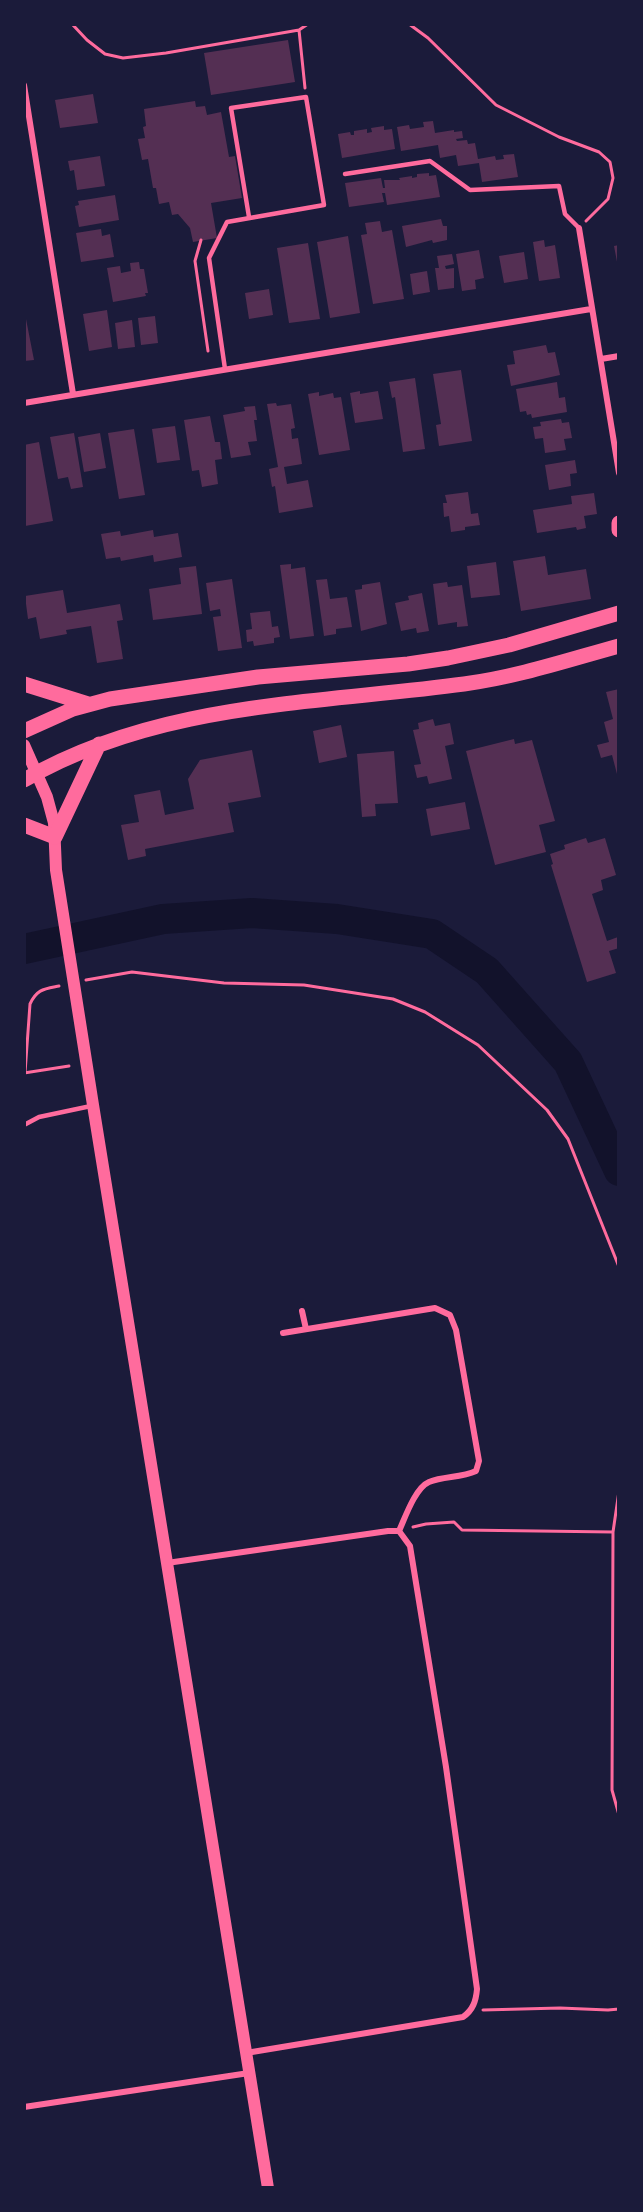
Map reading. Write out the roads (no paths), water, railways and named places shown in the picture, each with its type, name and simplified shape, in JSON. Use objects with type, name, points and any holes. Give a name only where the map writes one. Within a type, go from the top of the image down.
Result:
[{"type":"main road","points":[[619,523],[619,530]]},
{"type":"main road","points":[[24,731],[88,704],[136,694],[258,677],[408,664],[448,658],[509,645],[619,613]]},
{"type":"main road","points":[[30,777],[99,744],[136,731],[177,721],[322,698],[428,689],[505,677],[619,646]]},
{"type":"main road","points":[[24,684],[88,704]]},
{"type":"main road","points":[[55,837],[99,744]]},
{"type":"main road","points":[[24,745],[30,777],[52,813],[61,900],[93,1105],[268,2188]]},
{"type":"main road","points":[[24,825],[55,837]]},
{"type":"street","points":[[24,84],[73,394]]},
{"type":"street","points":[[579,228],[619,473]]},
{"type":"street","points":[[24,403],[591,309]]},
{"type":"street","points":[[601,359],[619,356]]},
{"type":"street","points":[[283,1333],[435,1308],[450,1315],[456,1330],[479,1461],[476,1471],[467,1475],[429,1482],[419,1489],[399,1531]]},
{"type":"street","points":[[303,1311],[306,1329]]},
{"type":"street","points":[[167,1563],[399,1531]]},
{"type":"street","points":[[246,2053],[463,2017],[468,2013],[476,1998],[477,1989],[446,1767],[410,1546],[399,1531]]},
{"type":"street","points":[[24,2107],[249,2073]]},
{"type":"lane","points":[[225,369],[209,258],[227,222],[324,205],[306,97],[231,108],[249,217]]},
{"type":"lane","points":[[345,174],[430,161],[470,190],[559,186],[565,214],[579,228]]},
{"type":"lane","points":[[24,1125],[39,1117],[93,1105]]},
{"type":"waterway","points":[[24,949],[163,919],[252,913],[337,919],[432,934],[487,971],[568,1062],[619,1171]]}]
